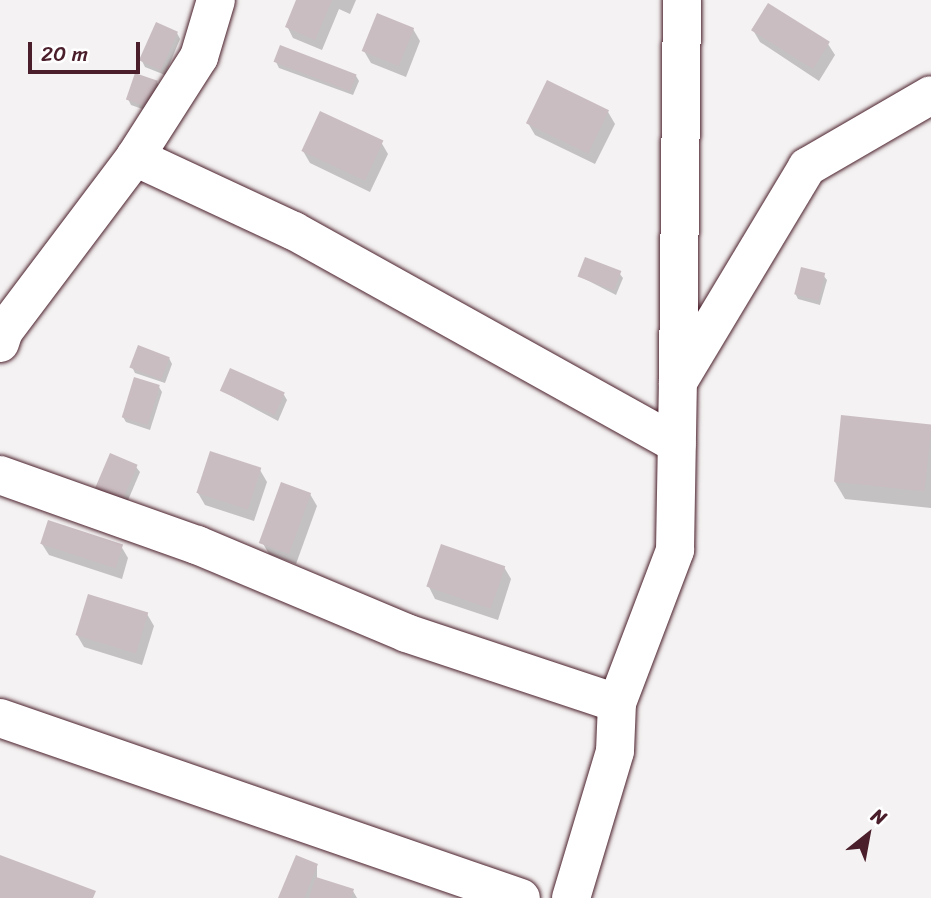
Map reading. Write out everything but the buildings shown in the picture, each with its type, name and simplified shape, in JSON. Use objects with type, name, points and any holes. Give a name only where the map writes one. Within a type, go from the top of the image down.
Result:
[{"type":"street","points":[[571,898],[615,751],[617,704],[675,550],[682,0]]},
{"type":"street","points":[[0,343],[4,331],[135,157],[199,57],[206,3]]},
{"type":"street","points":[[678,382],[807,167],[931,95]]},
{"type":"street","points":[[135,157],[295,231],[677,444]]},
{"type":"street","points":[[0,475],[197,545],[406,633],[617,704]]},
{"type":"street","points":[[0,718],[521,898]]}]
